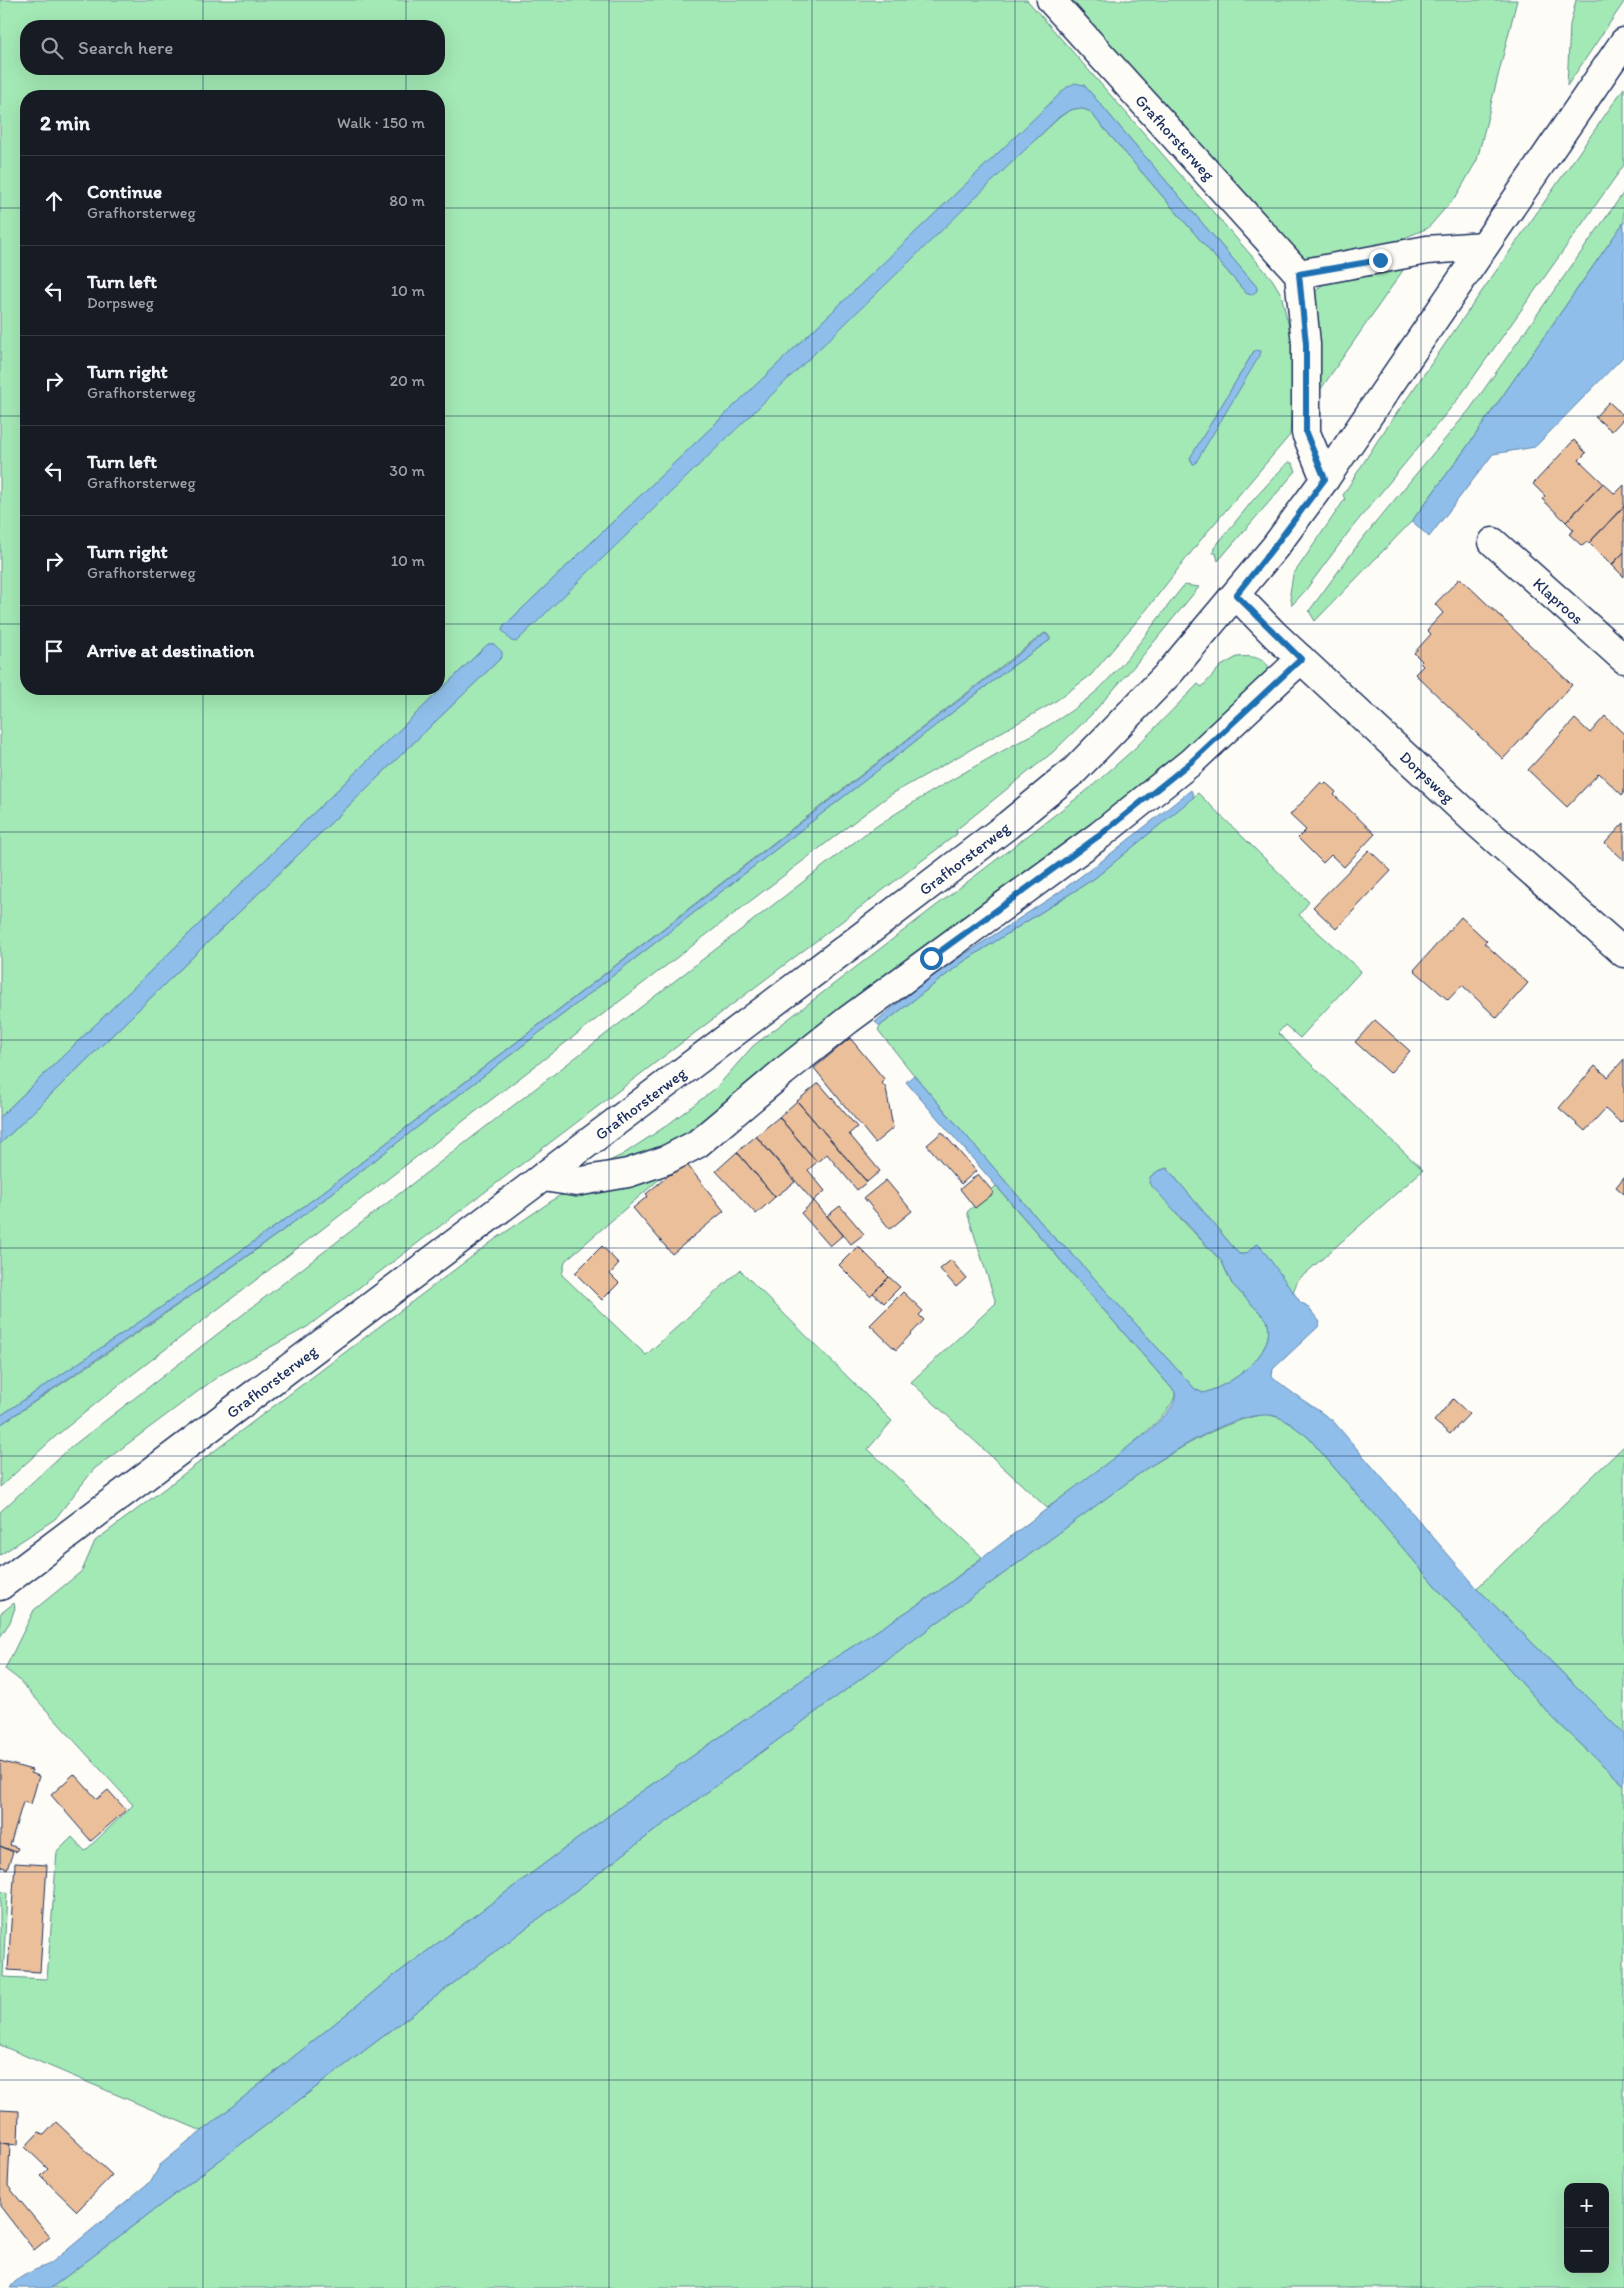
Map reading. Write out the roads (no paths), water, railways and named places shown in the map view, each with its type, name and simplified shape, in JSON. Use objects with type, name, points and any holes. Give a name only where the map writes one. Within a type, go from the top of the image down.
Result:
[{"type":"street","name":"Grafhorsterweg","points":[[1051,0],[1299,274]]},
{"type":"street","name":"Grafhorsterweg","points":[[0,1586],[1008,825],[1075,770],[1170,672],[1274,547],[1325,479],[1624,42]]},
{"type":"street","points":[[1325,479],[1306,433],[1306,344],[1299,274],[1427,250],[1484,246]]},
{"type":"street","name":"Klaproos","points":[[1493,542],[1624,659]]},
{"type":"street","name":"Dorpsweg","points":[[1236,595],[1301,659],[1476,822],[1624,954]]},
{"type":"street","points":[[543,1177],[576,1182],[628,1174],[666,1160],[697,1144],[848,1020],[1100,835],[1191,762],[1301,659]]},
{"type":"water","points":[[1075,83],[1084,85],[1257,287],[1257,291],[1251,295],[1246,293],[1089,111],[1081,109],[1070,110],[1059,117],[516,642],[511,641],[502,630],[504,626],[1067,87]]},
{"type":"water","points":[[1624,222],[1624,356],[1535,447],[1493,454],[1429,537],[1412,521],[1469,444]]},
{"type":"water","points":[[1254,351],[1261,351],[1260,355],[1195,464],[1193,464],[1190,458]]},
{"type":"water","points":[[1046,633],[1050,640],[1007,670],[322,1201],[203,1287],[0,1425],[0,1416],[160,1308],[314,1199]]},
{"type":"water","points":[[488,644],[494,644],[502,652],[502,657],[0,1144],[0,1117],[435,695],[445,695],[445,686]]},
{"type":"water","points":[[1191,790],[1194,797],[1095,878],[963,962],[880,1026],[875,1022],[930,977],[1055,895],[1099,863]]},
{"type":"water","points":[[914,1075],[1056,1240],[1065,1246],[1195,1389],[1203,1393],[1238,1376],[1259,1356],[1269,1333],[1267,1320],[1232,1284],[1222,1262],[1149,1183],[1150,1177],[1158,1171],[1167,1168],[1239,1254],[1246,1254],[1255,1245],[1259,1244],[1301,1303],[1306,1305],[1320,1322],[1318,1327],[1273,1369],[1272,1376],[1333,1421],[1477,1588],[1624,1734],[1624,1785],[1553,1718],[1443,1595],[1308,1437],[1288,1422],[1271,1415],[1236,1421],[1188,1443],[1147,1468],[653,1832],[51,2288],[10,2288],[22,2276],[50,2264],[152,2180],[160,2165],[387,1981],[635,1796],[822,1666],[939,1591],[1149,1431],[1171,1408],[1174,1403],[1175,1392],[906,1082]]}]
